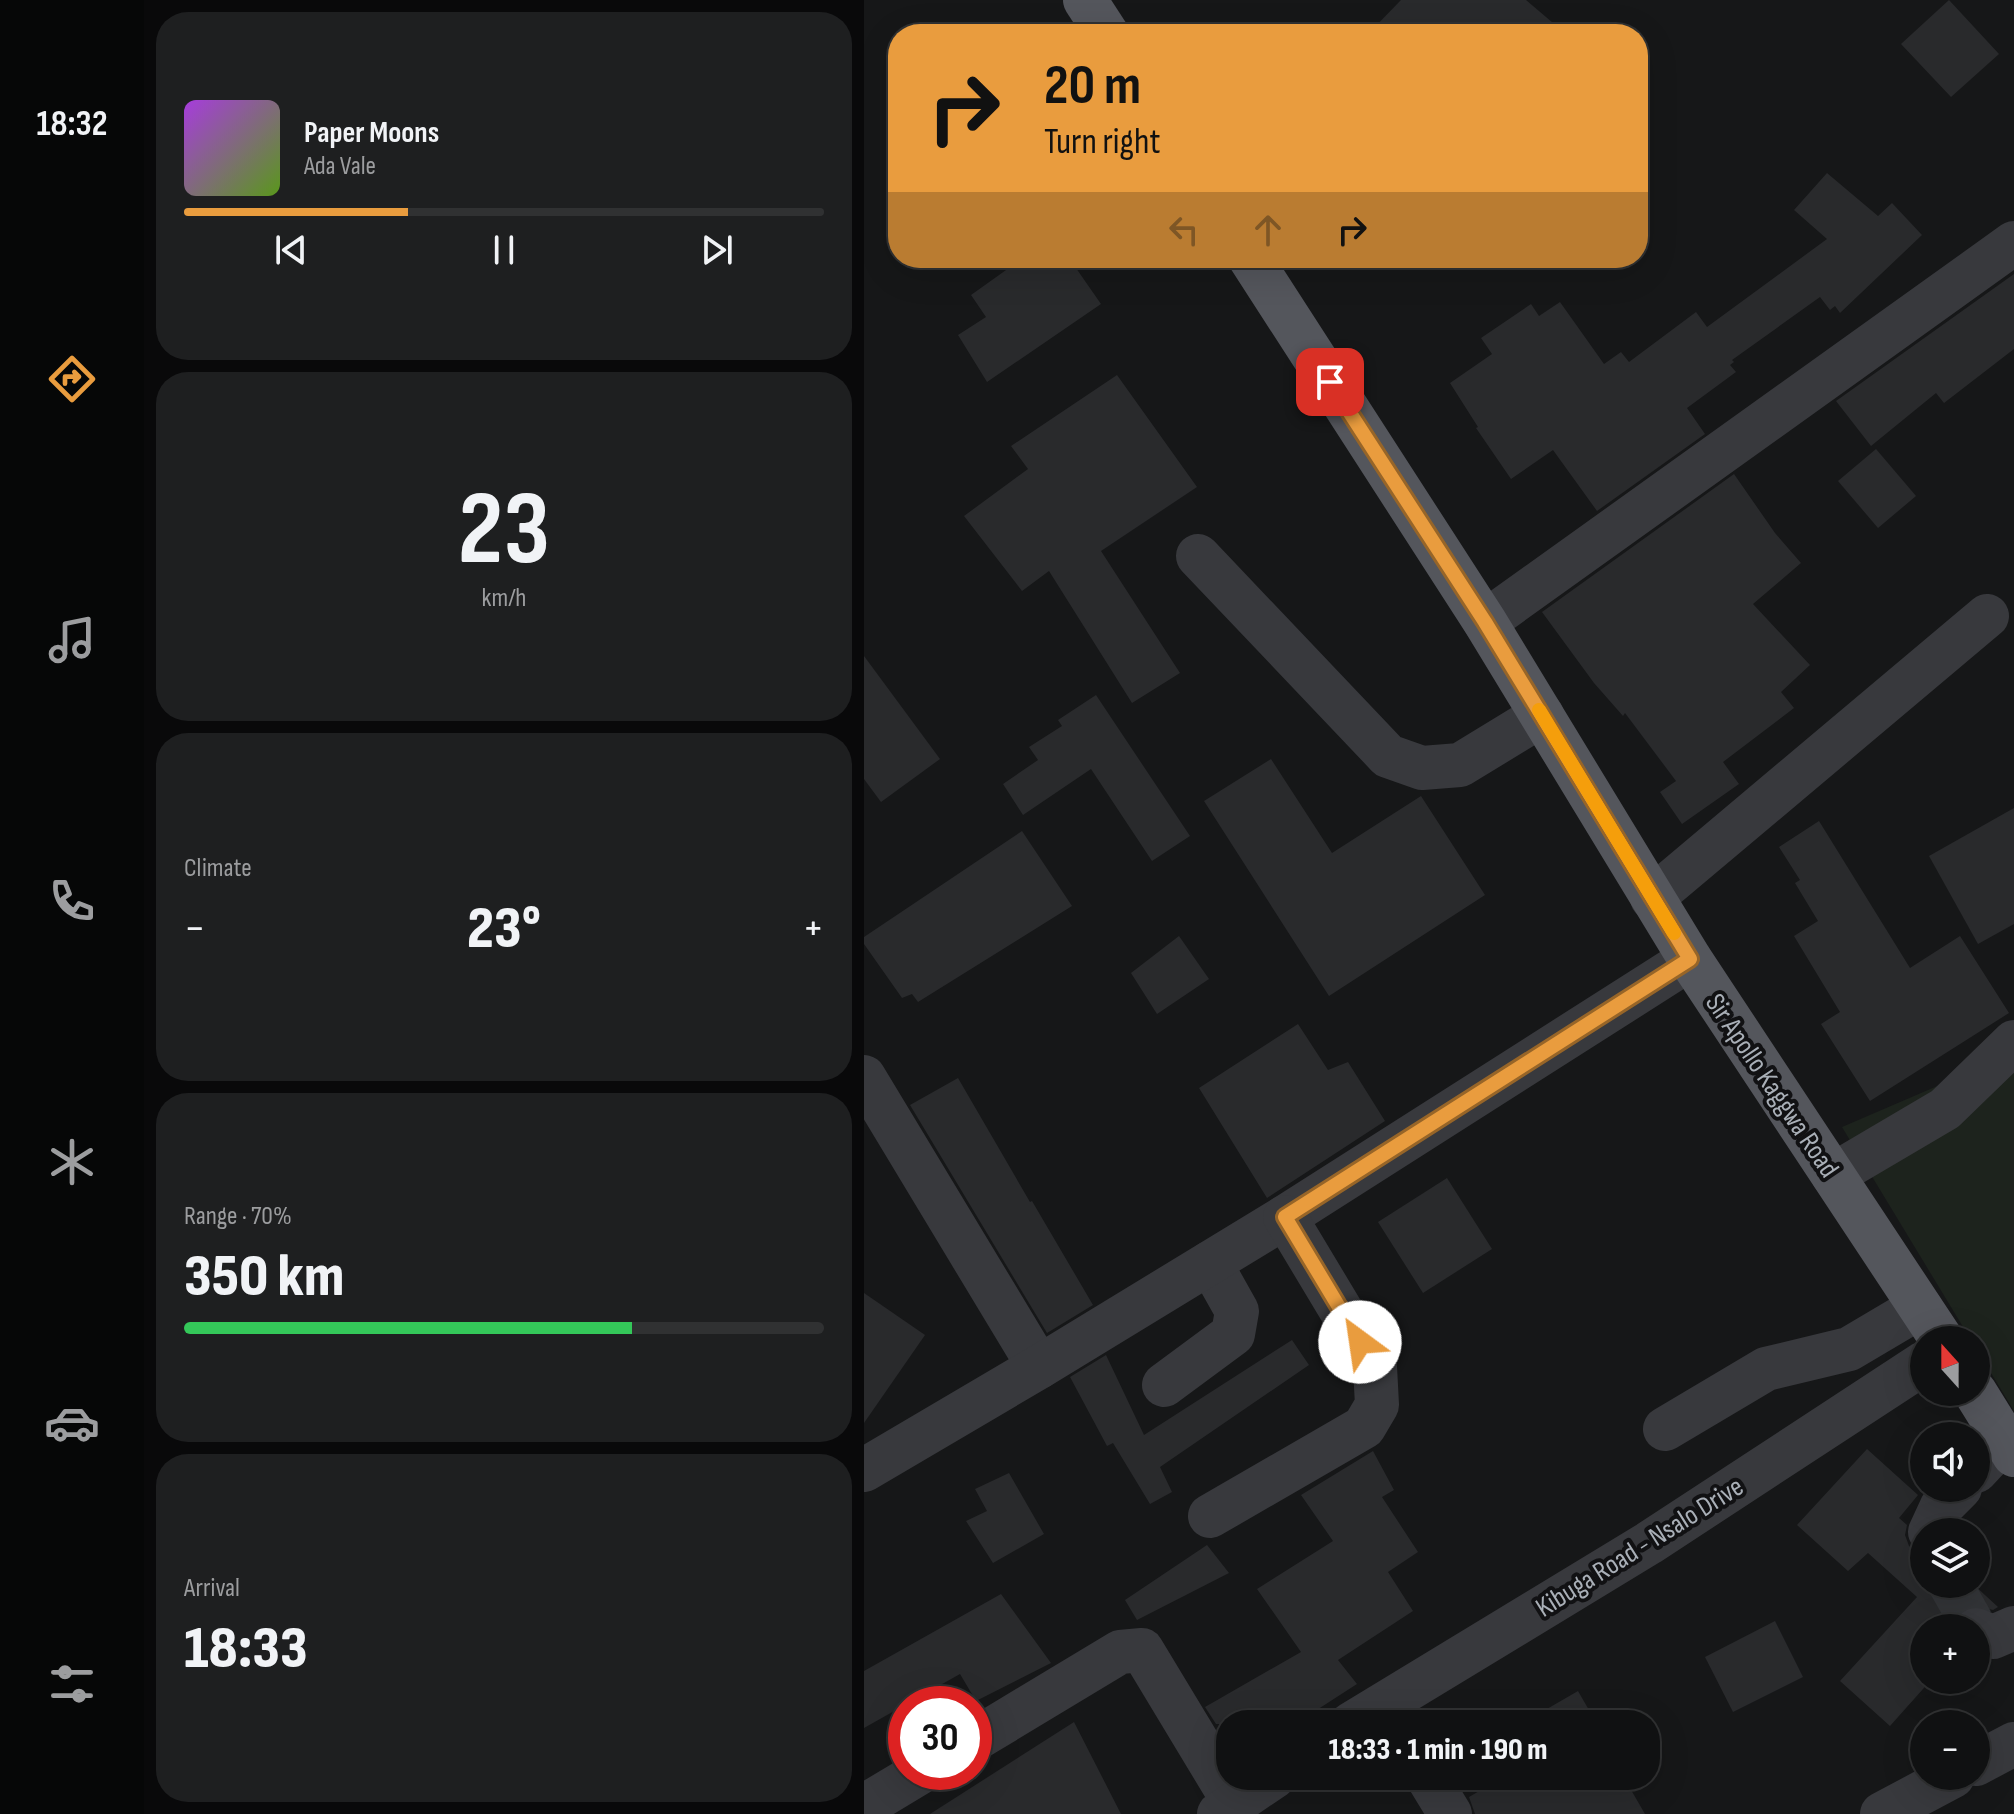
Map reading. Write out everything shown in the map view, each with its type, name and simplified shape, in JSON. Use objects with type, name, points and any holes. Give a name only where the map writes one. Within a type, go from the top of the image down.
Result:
[{"type":"main road","points":[[1085,0],[1101,24]]},
{"type":"main road","name":"Sir Apollo Kaggwa Road","points":[[1256,268],[1485,622],[1690,959],[1931,1323]]},
{"type":"main road","points":[[1980,1406],[1998,1455]]},
{"type":"street","points":[[1485,622],[2014,243]]},
{"type":"street","points":[[1198,556],[1388,756],[1422,768],[1460,765],[1542,715]]},
{"type":"street","points":[[1652,898],[1987,616]]},
{"type":"street","points":[[864,1470],[1285,1217],[1690,959]]},
{"type":"street","points":[[1833,1175],[1945,1109],[2014,1042]]},
{"type":"street","points":[[864,1077],[1039,1367]]},
{"type":"street","points":[[1210,1516],[1364,1427],[1377,1405],[1375,1367],[1285,1217]]},
{"type":"street","points":[[1164,1385],[1233,1334],[1237,1311],[1210,1263]]},
{"type":"street","points":[[1665,1429],[1766,1369],[1849,1349],[1931,1323]]},
{"type":"street","name":"Kibuga Road - Nsalo Drive","points":[[1386,1710],[1910,1372]]},
{"type":"street","points":[[1990,1636],[2014,1628]]},
{"type":"street","points":[[992,1729],[1120,1652],[1142,1650],[1227,1809],[1255,1790]]},
{"type":"street","points":[[1990,1757],[2014,1744]]},
{"type":"street","points":[[866,1805],[891,1790]]},
{"type":"street","points":[[1435,1790],[1450,1814]]},
{"type":"street","points":[[1882,1814],[1927,1790]]},
{"type":"shaded area","points":[[2014,1053],[2014,1411],[1990,1371],[1990,1326],[1963,1326],[1842,1127]]},
{"type":"building","points":[[1401,0],[1526,0],[1554,24],[1378,24]]},
{"type":"building","points":[[1949,0],[1999,54],[1951,97],[1901,44]]},
{"type":"building","points":[[1827,173],[1878,216],[1892,203],[1922,235],[1840,313],[1835,306],[1830,310],[1820,297],[1732,360],[1734,362],[1730,365],[1736,372],[1687,408],[1705,434],[1597,511],[1553,450],[1511,479],[1450,383],[1492,354],[1481,338],[1531,304],[1539,316],[1560,302],[1604,364],[1621,352],[1629,362],[1696,312],[1707,327],[1827,239],[1794,210]]},
{"type":"building","points":[[1009,268],[1076,268],[1101,304],[987,382],[958,335],[986,317],[971,295]]},
{"type":"building","points":[[2014,274],[2014,349],[1944,403],[1936,393],[1871,446],[1836,401]]},
{"type":"building","points":[[1117,375],[1197,487],[1101,551],[1180,673],[1132,703],[1049,571],[1022,591],[964,516],[1028,469],[1011,446]]},
{"type":"building","points":[[1876,449],[1916,496],[1878,528],[1838,481]]},
{"type":"building","points":[[1734,474],[1775,533],[1801,563],[1753,604],[1810,665],[1781,692],[1794,708],[1723,762],[1739,784],[1682,824],[1660,792],[1676,781],[1625,713],[1623,716],[1594,683],[1542,612]]},
{"type":"building","points":[[864,656],[940,759],[881,802],[864,779]]},
{"type":"building","points":[[1096,695],[1190,836],[1152,861],[1091,769],[1023,815],[1003,784],[1038,760],[1029,747],[1062,726],[1058,720]]},
{"type":"building","points":[[1271,759],[1332,853],[1421,796],[1485,895],[1329,996],[1204,801]]},
{"type":"building","points":[[2014,808],[2014,924],[1978,944],[1929,856]]},
{"type":"building","points":[[1819,821],[1910,968],[1960,936],[2009,1013],[1870,1101],[1821,1024],[1840,1012],[1794,936],[1818,921],[1795,883],[1800,880],[1779,847]]},
{"type":"building","points":[[1022,831],[1072,906],[918,1002],[912,994],[902,998],[864,944],[864,937]]},
{"type":"building","points":[[1179,936],[1209,979],[1157,1014],[1131,973]]},
{"type":"building","points":[[1298,1024],[1328,1070],[1348,1062],[1385,1121],[1267,1198],[1199,1088]]},
{"type":"building","points":[[958,1078],[1093,1305],[1047,1333],[910,1105]]},
{"type":"building","points":[[1447,1178],[1492,1249],[1423,1293],[1378,1222]]},
{"type":"building","points":[[864,1293],[925,1335],[864,1423]]},
{"type":"building","points":[[1292,1340],[1309,1365],[1160,1467],[1172,1492],[1150,1504],[1113,1443],[1107,1446],[1070,1377],[1106,1355],[1144,1435]]},
{"type":"building","points":[[1867,1449],[1910,1488],[1912,1502],[1899,1518],[1907,1525],[1905,1535],[1910,1547],[1910,1591],[1868,1553],[1848,1571],[1797,1525]]},
{"type":"building","points":[[1373,1451],[1394,1490],[1382,1497],[1418,1552],[1388,1572],[1413,1611],[1338,1660],[1357,1684],[1317,1710],[1216,1710],[1216,1724],[1205,1707],[1301,1652],[1257,1589],[1333,1541],[1301,1495]]},
{"type":"building","points":[[1009,1473],[1044,1534],[993,1563],[966,1521],[987,1511],[975,1489]]},
{"type":"building","points":[[1207,1545],[1229,1573],[1137,1620],[1125,1600]]},
{"type":"building","points":[[1001,1594],[1051,1663],[992,1693],[992,1686],[967,1686],[960,1674],[939,1686],[888,1686],[888,1714],[864,1728],[864,1671]]},
{"type":"building","points":[[1916,1598],[1988,1598],[1998,1607],[1993,1610],[1972,1605],[1958,1614],[1910,1614],[1910,1694],[1919,1694],[1890,1726],[1840,1681]]},
{"type":"building","points":[[1775,1621],[1803,1677],[1733,1712],[1705,1657]]},
{"type":"building","points":[[1578,1691],[1589,1710],[1545,1710]]},
{"type":"building","points":[[1074,1722],[1121,1814],[930,1814],[968,1790],[992,1790],[992,1774]]},
{"type":"building","points":[[1481,1790],[1631,1790],[1645,1814],[1475,1814],[1469,1797]]},
{"type":"tunnel","points":[[1958,1598],[1967,1614]]},
{"type":"slow traffic","points":[[1539,710],[1674,933]]},
{"type":"route","points":[[1330,382],[1485,622],[1690,959],[1285,1217],[1360,1342]]}]
